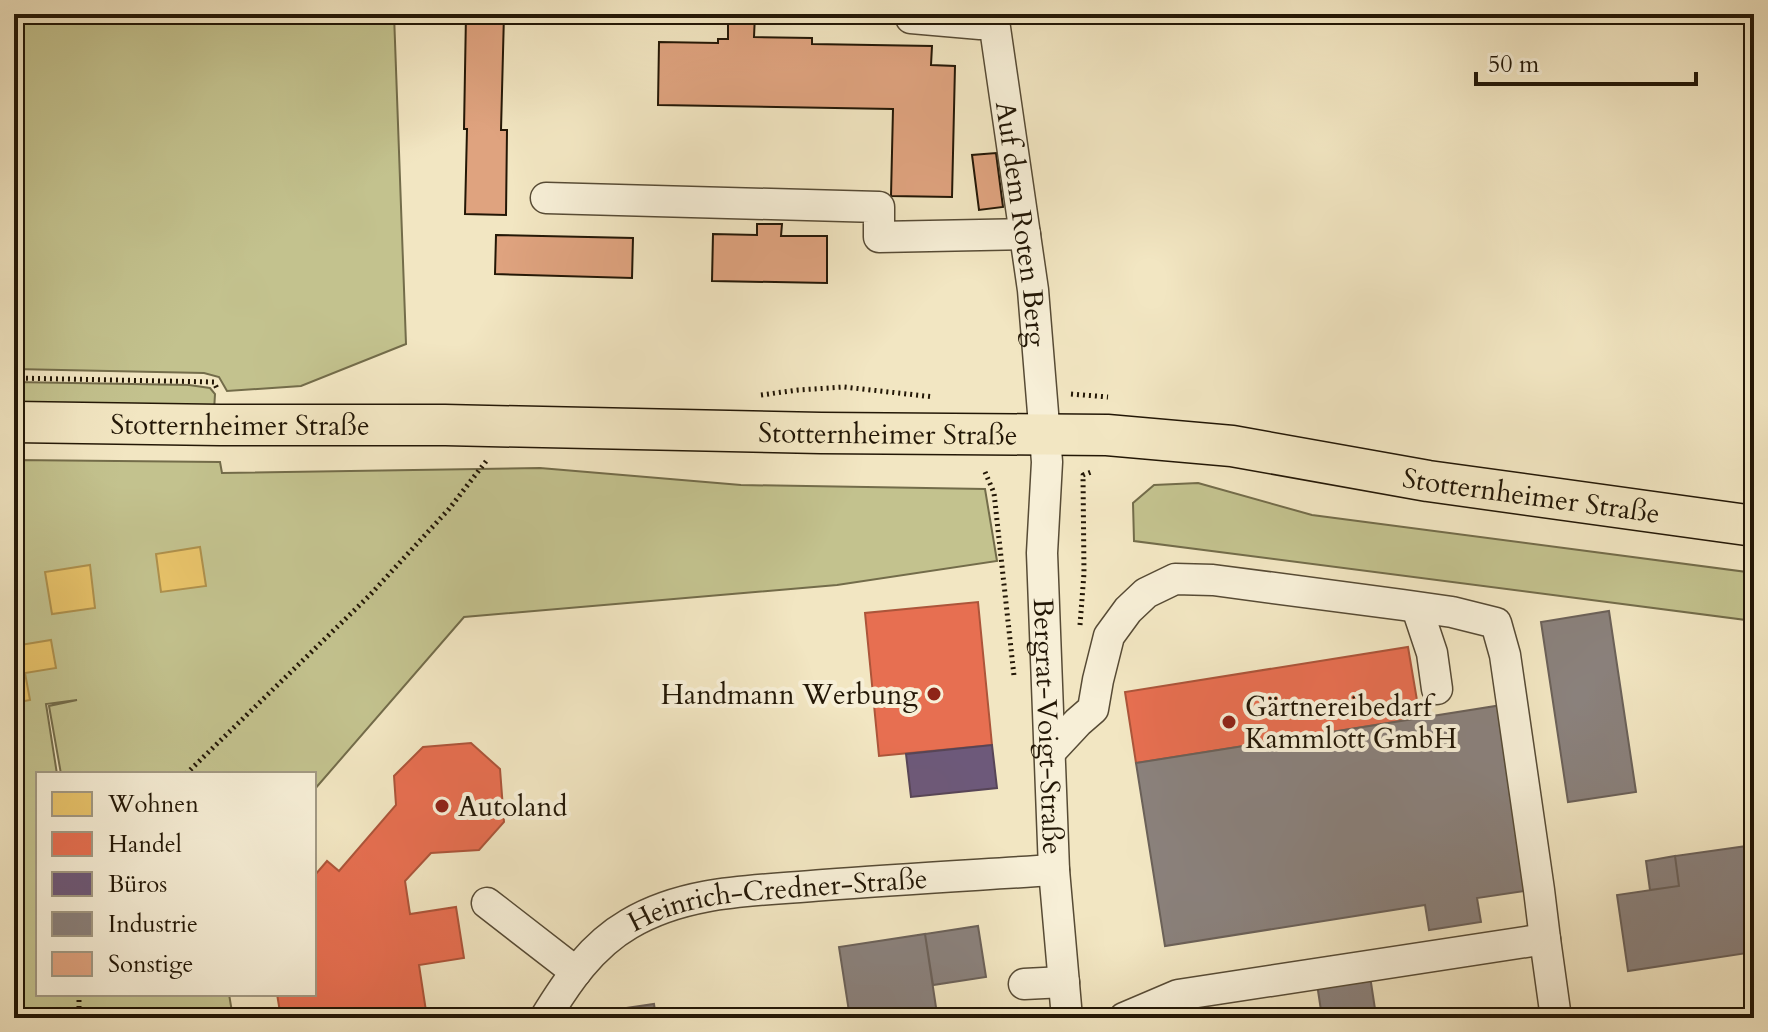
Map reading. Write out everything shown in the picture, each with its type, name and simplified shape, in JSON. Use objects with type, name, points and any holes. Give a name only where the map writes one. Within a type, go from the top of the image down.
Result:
[{"type":"main road","name":"Stotternheimer Straße","points":[[14,422],[1107,435],[1232,446],[1428,481],[1754,526]]},
{"type":"street","points":[[911,14],[911,18],[980,24],[993,17]]},
{"type":"street","name":"Auf dem Roten Berg","points":[[993,17],[1033,290],[1045,435]]},
{"type":"street","points":[[546,198],[879,207],[879,237],[1025,234]]},
{"type":"street","name":"Bergrat-Voigt-Straße","points":[[1045,435],[1047,462],[1042,553],[1054,870],[1067,1018]]},
{"type":"street","points":[[1050,752],[1093,709],[1109,636],[1128,610],[1146,593],[1175,579],[1213,580],[1452,612],[1496,623],[1507,671],[1556,1018]]},
{"type":"street","points":[[1417,608],[1432,653],[1437,689]]},
{"type":"street","name":"Heinrich-Credner-Straße","points":[[545,1018],[594,949],[628,924],[670,904],[712,894],[1054,870]]},
{"type":"street","points":[[487,903],[576,972]]},
{"type":"street","points":[[1124,1018],[1178,995],[1545,939]]},
{"type":"street","points":[[1024,984],[1064,982]]},
{"type":"path","points":[[14,378],[214,382],[219,395]]},
{"type":"path","points":[[188,772],[369,596],[449,509],[490,456]]},
{"type":"path","points":[[985,472],[994,493],[1015,685]]},
{"type":"path","points":[[79,996],[79,1018]]},
{"type":"shaded area","points":[[14,14],[394,14],[406,344],[301,386],[227,391],[219,377],[204,373],[14,369]]},
{"type":"shaded area","points":[[14,382],[210,388],[215,394],[214,411],[14,407]]},
{"type":"shaded area","points":[[14,460],[220,462],[222,473],[540,468],[741,485],[985,489],[997,561],[837,585],[464,617],[316,788],[316,772],[61,772],[49,706],[77,700],[46,704],[57,772],[36,772],[36,996],[229,996],[233,1018],[14,1018]]},
{"type":"shaded area","points":[[1198,483],[1312,515],[1754,573],[1754,621],[1134,541],[1133,503],[1154,485]]},
{"type":"building: Wohnen","points":[[200,547],[206,586],[161,592],[156,554]]},
{"type":"building: Wohnen","points":[[90,565],[95,608],[52,614],[45,572]]},
{"type":"building: Wohnen","points":[[51,640],[56,668],[25,673],[30,700],[14,703],[14,646]]},
{"type":"building: Handel","points":[[978,602],[992,745],[879,756],[865,613]]},
{"type":"building: Handel","points":[[1408,647],[1420,718],[1136,763],[1125,692]]},
{"type":"building: Handel","points":[[471,743],[500,769],[504,822],[479,850],[431,853],[405,881],[410,914],[456,907],[464,958],[419,965],[426,1011],[376,1018],[281,1018],[277,996],[316,996],[316,874],[327,861],[339,871],[396,805],[394,776],[423,747]]},
{"type":"building: Büros","points":[[992,745],[997,788],[911,797],[906,754]]},
{"type":"building: Industrie","points":[[1609,611],[1636,792],[1568,802],[1541,622]]},
{"type":"building: Industrie","points":[[1502,705],[1531,890],[1477,898],[1481,922],[1429,930],[1425,905],[1165,946],[1136,763]]},
{"type":"building: Industrie","points":[[1754,845],[1754,952],[1628,971],[1617,895],[1679,886],[1675,856]]},
{"type":"building: Industrie","points":[[1675,856],[1679,886],[1650,890],[1646,861]]},
{"type":"building: Industrie","points":[[978,926],[986,977],[933,985],[925,934]]},
{"type":"building: Industrie","points":[[925,934],[937,1014],[911,1018],[850,1018],[839,947]]},
{"type":"building: Industrie","points":[[1370,976],[1375,1009],[1322,1017],[1317,984]]},
{"type":"building: Industrie","points":[[654,1004],[656,1018],[613,1018],[612,1010]]},
{"type":"building: Sonstige","points":[[466,14],[504,14],[501,130],[507,130],[506,215],[465,214]]},
{"type":"building: Sonstige","points":[[728,14],[755,14],[754,37],[812,38],[812,44],[932,46],[931,65],[955,66],[952,197],[891,196],[893,109],[658,105],[659,42],[718,43],[718,39],[728,39]]},
{"type":"building: Sonstige","points":[[996,153],[1003,207],[979,210],[972,155]]},
{"type":"building: Sonstige","points":[[757,224],[782,224],[781,236],[827,236],[827,283],[712,281],[713,234],[757,235]]},
{"type":"building: Sonstige","points":[[496,235],[633,238],[632,278],[495,274]]},
{"type":"place","name":"Handmann Werbung","points":[[934,694]]},
{"type":"place","name":"Gärtnereibedarf Kammlott GmbH","points":[[1229,722]]},
{"type":"place","name":"Autoland","points":[[442,806]]}]
